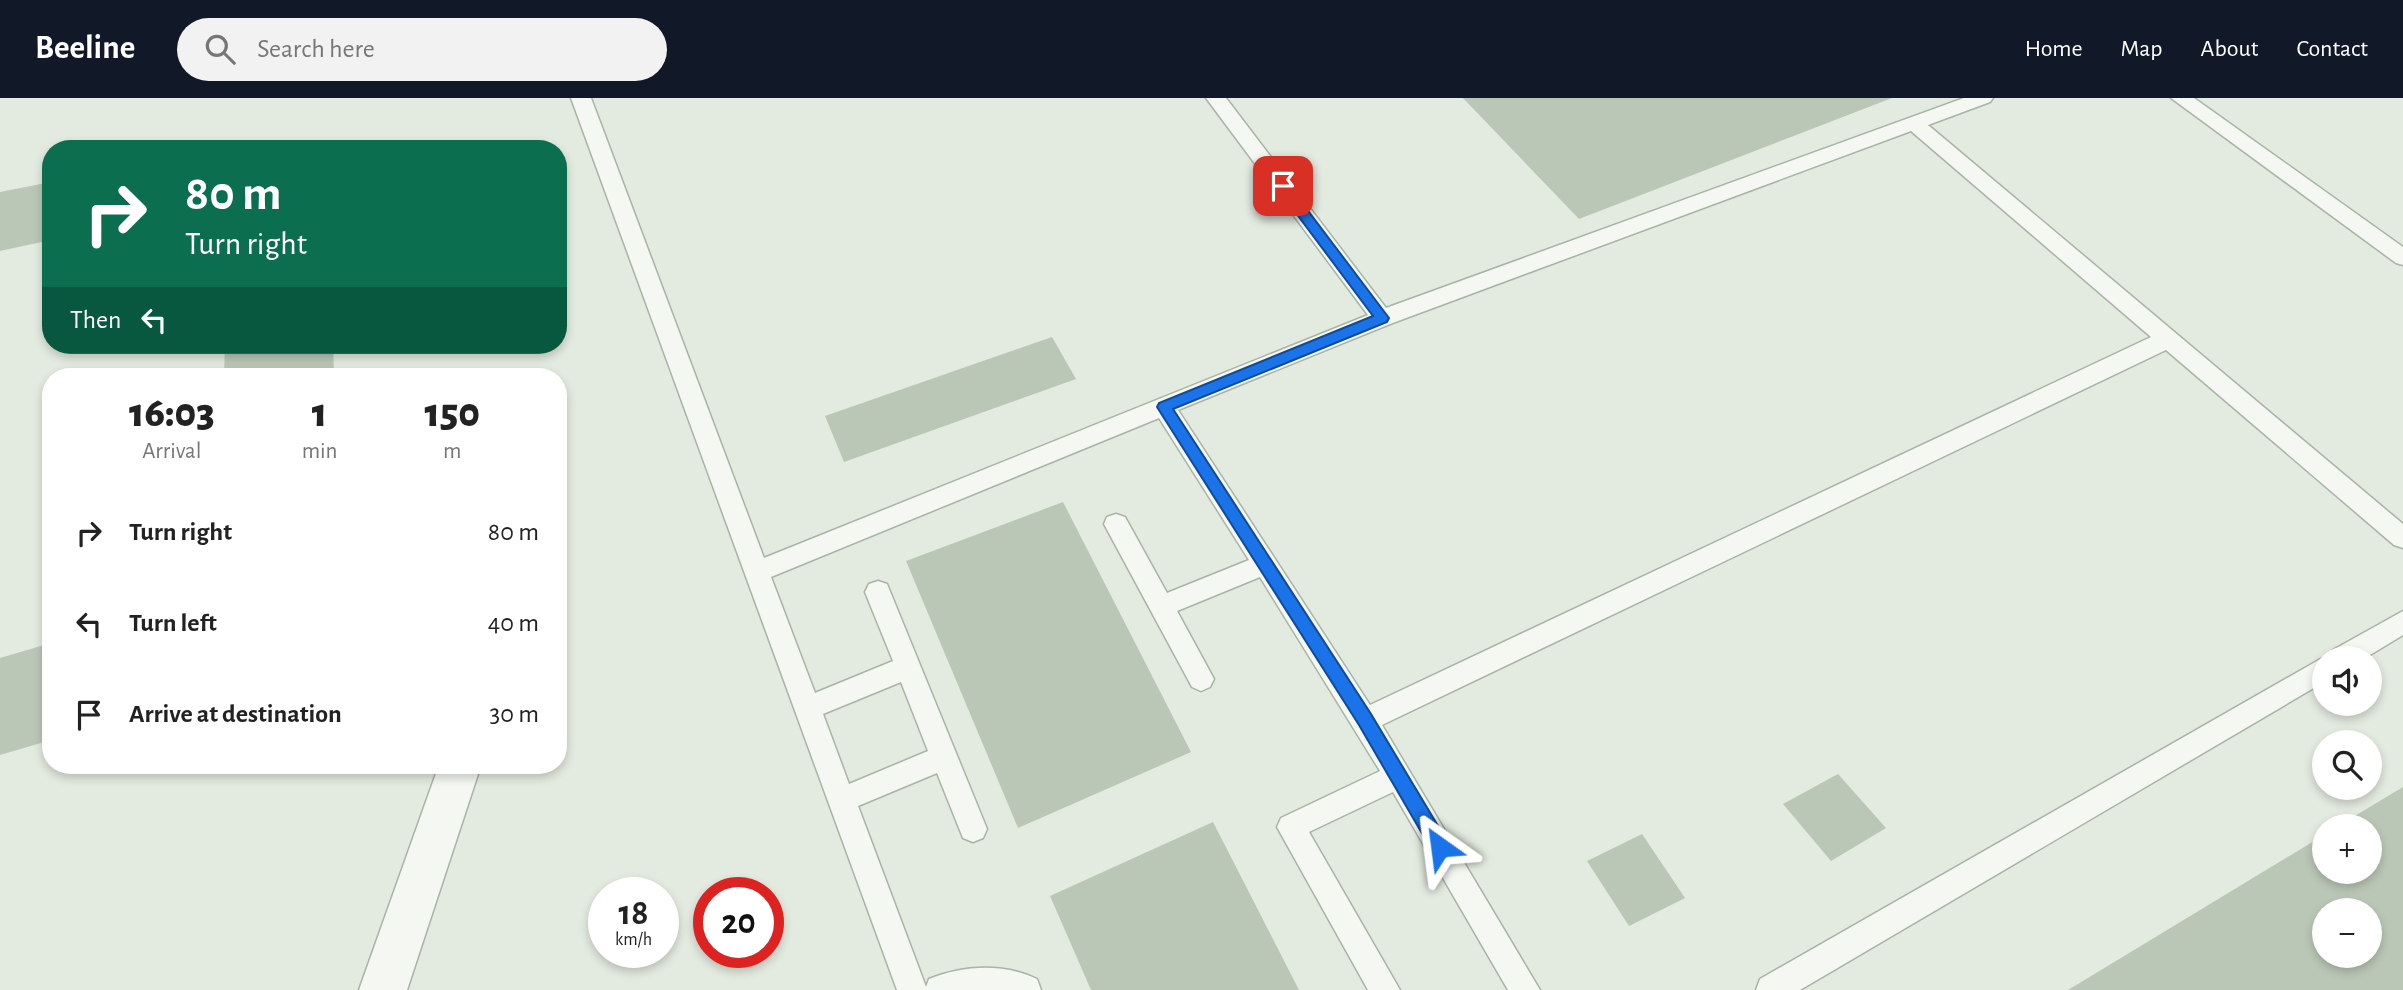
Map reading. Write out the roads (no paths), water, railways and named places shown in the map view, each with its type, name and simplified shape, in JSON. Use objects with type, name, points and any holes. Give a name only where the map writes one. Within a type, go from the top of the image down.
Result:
[{"type":"street","points":[[383,990],[457,774]]},
{"type":"lane","points":[[581,98],[912,990]]},
{"type":"lane","points":[[1216,98],[1382,318]]},
{"type":"lane","points":[[756,572],[1382,318],[1983,98]]},
{"type":"lane","points":[[2181,98],[2402,257]]},
{"type":"lane","points":[[1913,124],[2403,538]]},
{"type":"lane","points":[[1365,720],[2168,339]]},
{"type":"lane","points":[[1164,407],[1365,720],[1525,990]]},
{"type":"lane","points":[[1116,524],[1201,679]]},
{"type":"lane","points":[[1161,606],[1265,564]]},
{"type":"lane","points":[[878,592],[973,829]]},
{"type":"lane","points":[[2362,646],[2403,622]]},
{"type":"lane","points":[[807,708],[908,667]]},
{"type":"lane","points":[[1771,990],[2312,675]]},
{"type":"lane","points":[[841,800],[944,757]]},
{"type":"lane","points":[[1385,990],[1290,827],[1398,776]]},
{"type":"lane","points":[[940,990],[981,983],[1021,986],[1026,990]]}]
